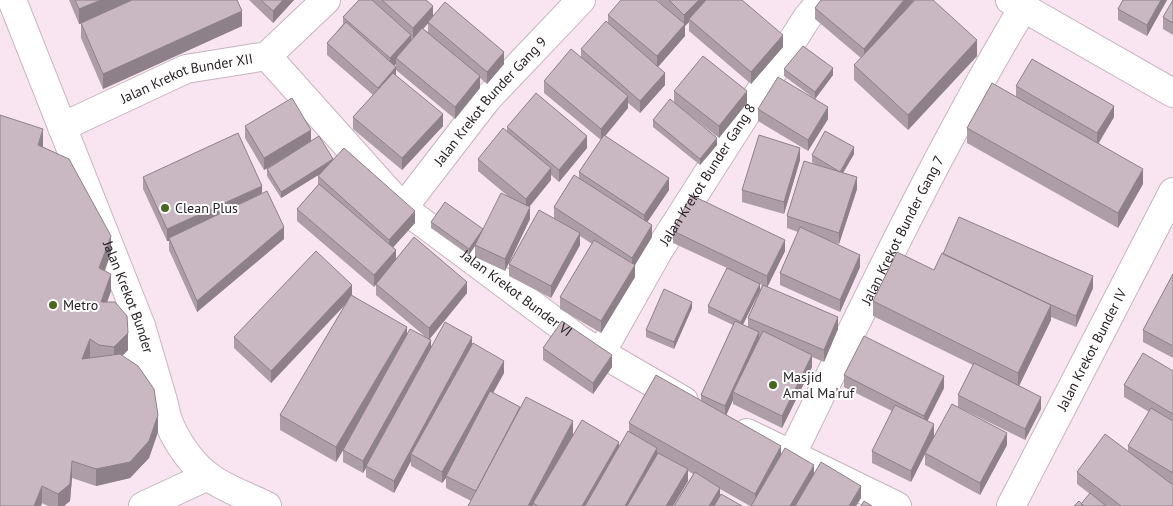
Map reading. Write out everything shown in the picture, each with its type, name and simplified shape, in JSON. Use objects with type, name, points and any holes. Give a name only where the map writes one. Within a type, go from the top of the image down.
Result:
[{"type":"street","name":"Jalan Krekot Bunder","points":[[12,0],[141,326],[164,404],[166,418],[181,445],[208,476],[267,506]]},
{"type":"street","name":"Jalan Krekot Bunder XII","points":[[62,127],[186,69],[267,56],[326,0]]},
{"type":"street","name":"Jalan Krekot Bunder Gang 9","points":[[403,208],[487,99],[581,0]]},
{"type":"street","name":"Jalan Krekot Bunder Gang 8","points":[[600,354],[659,250],[807,18],[822,0]]},
{"type":"street","points":[[1017,4],[1173,92]]},
{"type":"street","name":"Jalan Krekot Bunder Gang 7","points":[[791,456],[883,267],[998,50],[1017,4]]},
{"type":"street","name":"Jalan Krekot Bunder VI","points":[[267,56],[403,208],[581,341],[600,354],[715,417],[896,506]]},
{"type":"street","name":"Jalan Krekot Bunder IV","points":[[1011,506],[1173,192]]},
{"type":"street","points":[[120,371],[141,326]]},
{"type":"street","points":[[143,506],[208,476]]},
{"type":"building","points":[[75,0],[101,0],[79,9]]},
{"type":"building","points":[[132,0],[237,0],[242,11],[103,74],[81,23]]},
{"type":"building","points":[[261,0],[283,0],[273,11]]},
{"type":"building","points":[[359,0],[372,0],[411,35],[390,58],[343,17]]},
{"type":"building","points":[[382,0],[426,0],[433,6],[413,28]]},
{"type":"building","points":[[621,0],[656,0],[685,24],[657,56],[608,15]]},
{"type":"building","points":[[669,0],[699,0],[684,15]]},
{"type":"building","points":[[706,0],[742,0],[783,35],[751,72],[689,19]]},
{"type":"building","points":[[821,0],[904,0],[864,49],[815,8]]},
{"type":"building","points":[[915,0],[933,0],[977,40],[908,115],[854,65]]},
{"type":"building","points":[[1123,0],[1161,0],[1147,25],[1118,9]]},
{"type":"building","points":[[1173,0],[1173,23],[1163,17]]},
{"type":"building","points":[[445,2],[504,52],[487,72],[428,22]]},
{"type":"building","points":[[606,21],[665,73],[640,101],[581,49]]},
{"type":"building","points":[[346,22],[396,67],[378,88],[327,43]]},
{"type":"building","points":[[422,28],[480,76],[455,107],[396,58]]},
{"type":"building","points":[[803,46],[833,68],[815,92],[784,69]]},
{"type":"building","points":[[571,49],[628,96],[601,129],[544,81]]},
{"type":"building","points":[[703,56],[747,91],[719,126],[674,91]]},
{"type":"building","points":[[1032,59],[1114,106],[1097,133],[1016,86]]},
{"type":"building","points":[[393,73],[443,114],[402,158],[353,117]]},
{"type":"building","points":[[778,77],[828,107],[808,140],[758,109]]},
{"type":"building","points":[[992,83],[1143,169],[1118,213],[967,128]]},
{"type":"building","points":[[536,93],[587,136],[559,170],[507,127]]},
{"type":"building","points":[[292,98],[311,130],[264,158],[245,126]]},
{"type":"building","points":[[670,99],[717,138],[700,159],[653,120]]},
{"type":"building","name":"Metro","points":[[0,115],[43,129],[38,145],[69,159],[111,236],[99,268],[111,274],[101,302],[115,302],[127,316],[128,333],[114,347],[99,345],[90,339],[82,359],[120,354],[138,366],[154,389],[158,415],[149,441],[130,462],[96,469],[72,461],[70,484],[58,494],[42,486],[34,506],[0,506]]},
{"type":"building","points":[[503,128],[551,168],[526,199],[478,159]]},
{"type":"building","points":[[825,131],[854,147],[840,172],[812,155]]},
{"type":"building","points":[[238,133],[262,186],[167,229],[143,177]]},
{"type":"building","points":[[604,135],[669,178],[644,215],[579,172]]},
{"type":"building","points":[[759,135],[800,148],[784,202],[742,190]]},
{"type":"building","points":[[319,136],[333,159],[281,192],[267,169]]},
{"type":"building","points":[[344,148],[415,211],[389,240],[318,176]]},
{"type":"building","points":[[804,161],[857,177],[839,233],[787,216]]},
{"type":"building","points":[[574,175],[652,225],[632,258],[554,207]]},
{"type":"building","points":[[319,184],[396,250],[374,275],[297,209]]},
{"type":"building","points":[[267,191],[284,227],[197,301],[169,238]]},
{"type":"building","points":[[501,193],[530,207],[505,259],[475,245]]},
{"type":"building","points":[[691,195],[785,240],[767,276],[673,231]]},
{"type":"building","points":[[445,202],[483,229],[469,249],[431,222]]},
{"type":"building","points":[[539,210],[580,233],[551,286],[509,264]]},
{"type":"building","points":[[959,217],[1093,276],[1076,316],[943,254]]},
{"type":"building","points":[[800,227],[860,255],[840,300],[780,273]]},
{"type":"building","points":[[414,237],[467,282],[429,328],[376,284]]},
{"type":"building","points":[[594,240],[635,265],[601,321],[560,297]]},
{"type":"building","points":[[316,251],[352,285],[271,371],[234,337]]},
{"type":"building","points":[[897,252],[934,270],[942,253],[1051,305],[1018,373],[873,301]]},
{"type":"building","points":[[727,268],[760,284],[741,322],[708,306]]},
{"type":"building","points":[[1173,274],[1173,346],[1143,330]]},
{"type":"building","points":[[763,285],[838,317],[824,350],[748,318]]},
{"type":"building","points":[[664,289],[692,302],[674,342],[646,330]]},
{"type":"building","points":[[351,295],[407,327],[336,447],[280,415]]},
{"type":"building","points":[[562,321],[612,355],[593,383],[543,348]]},
{"type":"building","points":[[735,321],[759,332],[725,406],[701,395]]},
{"type":"building","points":[[445,322],[472,337],[394,481],[366,466]]},
{"type":"building","points":[[410,329],[431,340],[363,461],[343,450]]},
{"type":"building","name":"Masjid Amal Ma'ruf","points":[[763,331],[812,355],[782,416],[733,392]]},
{"type":"building","points":[[864,336],[944,376],[924,416],[844,375]]},
{"type":"building","points":[[473,343],[504,361],[442,472],[411,454]]},
{"type":"building","points":[[1143,353],[1173,371],[1173,414],[1124,385]]},
{"type":"building","points":[[974,363],[1041,397],[1025,429],[958,395]]},
{"type":"building","points":[[656,375],[781,446],[755,494],[629,423]]},
{"type":"building","points":[[490,391],[520,407],[476,491],[446,476]]},
{"type":"building","points":[[526,397],[573,421],[528,506],[468,506]]},
{"type":"building","points":[[952,404],[1007,433],[980,483],[925,453]]},
{"type":"building","points":[[895,405],[934,424],[911,471],[872,451]]},
{"type":"building","points":[[1151,408],[1173,421],[1173,473],[1128,446]]},
{"type":"building","points":[[582,420],[619,442],[582,506],[538,506],[533,503]]},
{"type":"building","points":[[628,431],[657,448],[625,506],[585,506]]},
{"type":"building","points":[[1105,434],[1173,485],[1173,506],[1121,506],[1077,472]]},
{"type":"building","points":[[785,448],[814,465],[790,506],[751,506]]},
{"type":"building","points":[[658,453],[688,469],[666,506],[627,506]]},
{"type":"building","points":[[821,462],[861,486],[849,506],[795,506]]},
{"type":"building","points":[[695,472],[720,488],[709,506],[674,506]]},
{"type":"building","points":[[1090,493],[1106,506],[1084,506],[1081,504]]},
{"type":"building","points":[[721,494],[742,506],[714,506]]},
{"type":"building","points":[[864,501],[872,506],[861,506]]},
{"type":"building","points":[[1079,501],[1084,506],[1074,506]]},
{"type":"place","name":"Clean Plus","points":[[165,208]]},
{"type":"place","name":"Metro","points":[[53,305]]},
{"type":"place","name":"Masjid Amal Ma'ruf","points":[[773,385]]}]
